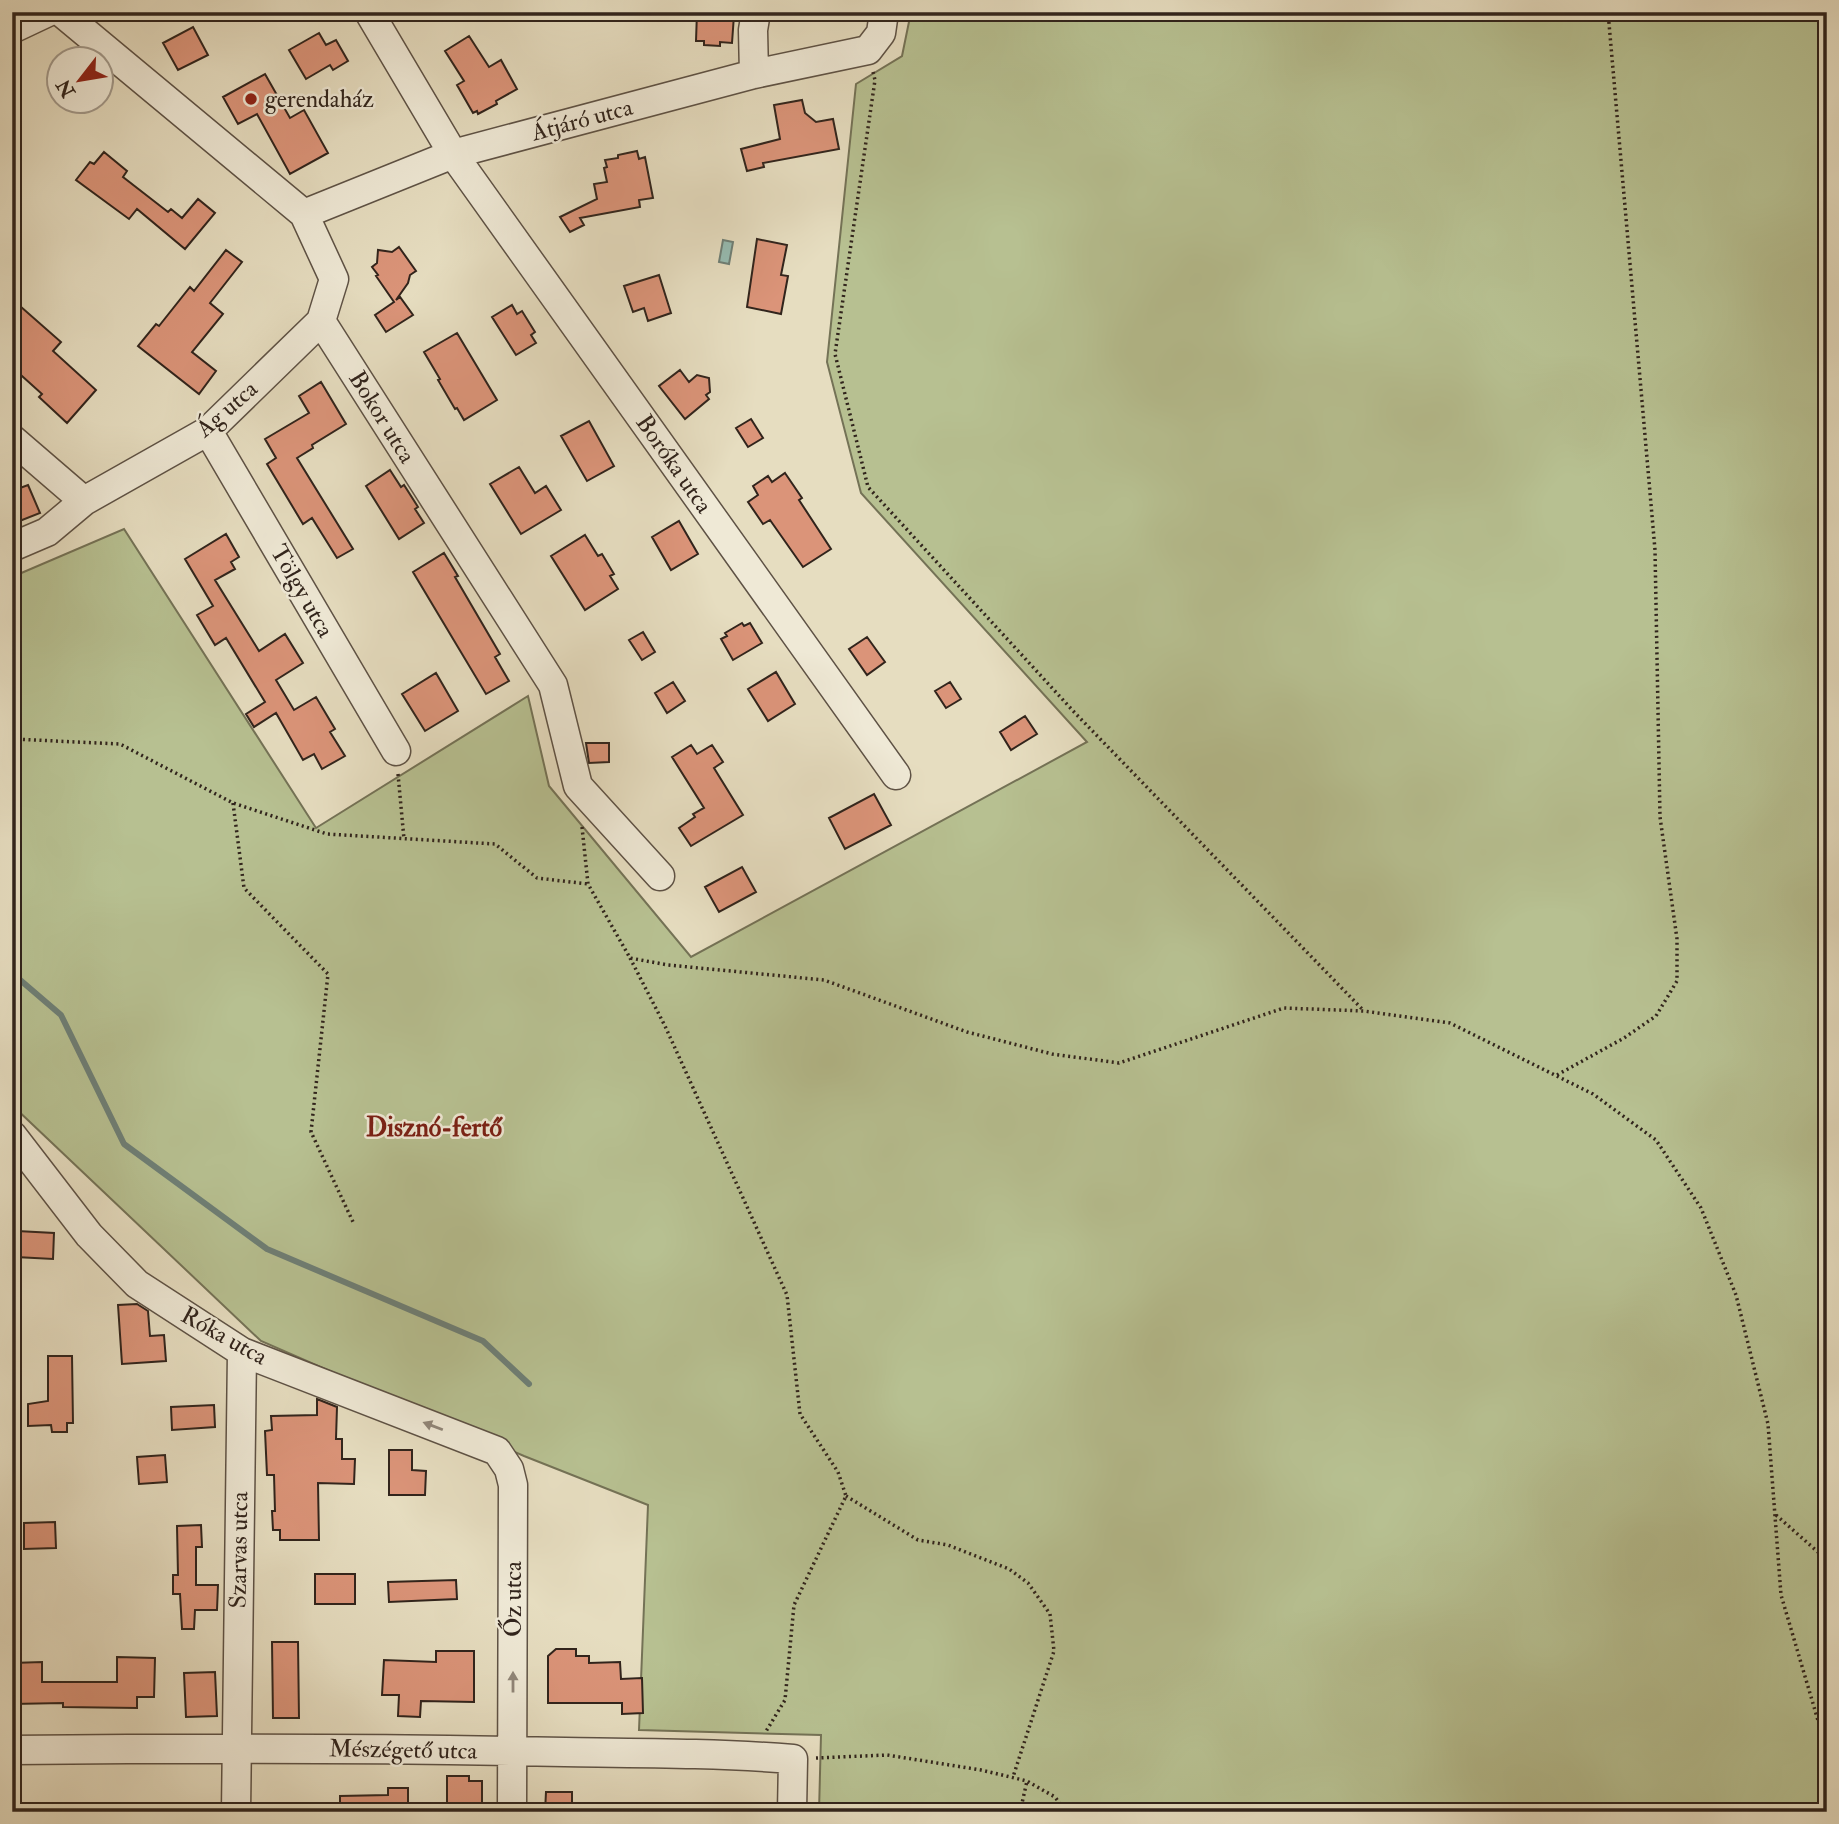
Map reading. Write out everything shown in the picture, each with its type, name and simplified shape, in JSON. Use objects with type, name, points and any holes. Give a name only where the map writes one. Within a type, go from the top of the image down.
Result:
[{"type":"street","points":[[12,29],[48,12]]},
{"type":"street","points":[[61,12],[304,214],[334,279],[321,321]]},
{"type":"street","name":"Boróka utca","points":[[369,12],[453,154],[895,775]]},
{"type":"street","points":[[754,74],[753,30],[756,12]]},
{"type":"street","points":[[868,50],[881,33],[884,12]]},
{"type":"street","name":"Átjáró utca","points":[[304,214],[453,154],[754,74],[868,50]]},
{"type":"street","name":"Ág utca","points":[[12,547],[47,531],[84,501],[208,431],[321,321]]},
{"type":"street","name":"Bokor utca","points":[[321,321],[553,685],[578,786],[660,876]]},
{"type":"street","name":"Tölgy utca","points":[[208,431],[396,751]]},
{"type":"street","points":[[12,439],[84,501]]},
{"type":"street","name":"Róka utca","points":[[12,1135],[89,1235],[137,1284],[243,1352],[497,1451]]},
{"type":"street","name":"Szarvas utca","points":[[236,1812],[243,1352]]},
{"type":"street","name":"Őz utca","points":[[497,1451],[509,1469],[513,1485],[512,1812]]},
{"type":"street","name":"Mészégető utca","points":[[12,1750],[236,1748],[513,1751],[793,1759]]},
{"type":"street","points":[[792,1812],[793,1759]]},
{"type":"path","points":[[1557,1074],[1624,1038],[1656,1016],[1677,981],[1677,939],[1660,817],[1655,550],[1608,12]]},
{"type":"path","points":[[868,50],[875,80],[835,354],[868,487],[1075,713],[1364,1010]]},
{"type":"path","points":[[12,739],[120,744],[233,803],[327,834],[495,844],[537,878],[588,884]]},
{"type":"path","points":[[396,751],[404,839]]},
{"type":"path","points":[[233,803],[244,888],[328,974],[310,1132],[353,1222]]},
{"type":"path","points":[[581,823],[588,884],[665,1026],[787,1295],[800,1414],[838,1472],[846,1496],[918,1540],[948,1545],[1009,1569],[1028,1583],[1050,1614],[1054,1651],[1013,1777]]},
{"type":"path","points":[[629,958],[668,965],[824,981],[967,1032],[1052,1054],[1119,1063],[1284,1007],[1364,1010],[1450,1023],[1593,1094],[1656,1140],[1701,1208],[1736,1295],[1768,1424],[1781,1595],[1827,1751]]},
{"type":"path","points":[[750,1756],[785,1700],[794,1605],[846,1496]]},
{"type":"path","points":[[1775,1514],[1827,1560]]},
{"type":"path","points":[[793,1759],[887,1755],[981,1770],[1027,1781],[1055,1797],[1066,1812]]},
{"type":"path","points":[[1020,1812],[1027,1781]]},
{"type":"green space","points":[[911,12],[1827,12],[1827,1812],[819,1812],[821,1735],[639,1730],[648,1505],[524,1456],[261,1341],[12,1105],[12,577],[124,529],[316,828],[528,696],[549,786],[691,957],[1087,742],[861,493],[827,362],[856,84],[902,56]]},
{"type":"water","points":[[723,240],[733,242],[729,264],[719,262]]},
{"type":"building","points":[[697,12],[730,12],[730,15],[734,15],[732,43],[720,42],[720,46],[704,45],[704,41],[696,41]]},
{"type":"building","points":[[193,27],[208,55],[178,70],[163,43]]},
{"type":"building","points":[[319,33],[326,45],[336,40],[348,61],[333,70],[330,65],[306,79],[289,50]]},
{"type":"building","points":[[469,36],[489,67],[501,60],[517,89],[478,114],[477,111],[473,113],[457,85],[464,81],[445,51]]},
{"type":"building","points":[[265,74],[290,118],[304,110],[328,153],[290,174],[257,114],[238,124],[223,97]]},
{"type":"building","points":[[802,100],[805,113],[816,122],[833,119],[839,149],[763,163],[764,167],[747,171],[741,149],[780,139],[774,105]]},
{"type":"building","points":[[637,151],[639,159],[645,157],[653,198],[639,200],[640,207],[580,218],[584,225],[570,232],[560,217],[597,199],[594,184],[607,182],[605,160]]},
{"type":"building","points":[[104,152],[127,171],[123,177],[168,212],[171,209],[182,218],[198,199],[215,213],[185,249],[137,209],[129,219],[76,180],[90,162],[94,164]]},
{"type":"building","points":[[757,239],[787,245],[781,275],[788,276],[781,314],[747,307]]},
{"type":"building","points":[[399,247],[416,271],[410,275],[408,283],[396,300],[400,297],[413,315],[386,332],[375,315],[394,302],[372,267],[377,263],[378,250],[392,252]]},
{"type":"building","points":[[226,250],[242,262],[210,303],[223,314],[192,352],[216,371],[199,394],[138,346],[156,324],[159,326],[190,287],[194,291]]},
{"type":"building","points":[[659,275],[671,313],[648,321],[644,308],[633,312],[624,286]]},
{"type":"building","points":[[12,299],[61,342],[53,351],[96,390],[67,423],[39,397],[42,394],[12,367]]},
{"type":"building","points":[[512,305],[517,314],[522,311],[535,332],[531,335],[536,343],[516,355],[492,317]]},
{"type":"building","points":[[457,333],[497,400],[464,420],[457,408],[455,409],[424,352]]},
{"type":"building","points":[[680,370],[689,382],[697,375],[709,378],[710,392],[706,395],[709,399],[685,419],[659,386]]},
{"type":"building","points":[[321,382],[346,424],[312,445],[313,448],[297,458],[353,549],[337,558],[312,518],[303,524],[267,464],[276,458],[265,439],[309,413],[299,396]]},
{"type":"building","points":[[751,419],[763,438],[748,447],[736,428]]},
{"type":"building","points":[[589,421],[614,466],[587,481],[561,436]]},
{"type":"building","points":[[519,467],[535,493],[546,486],[561,510],[521,534],[490,484]]},
{"type":"building","points":[[390,470],[401,487],[404,485],[418,507],[415,509],[424,523],[399,539],[366,486]]},
{"type":"building","points":[[785,473],[831,549],[803,567],[770,520],[763,524],[748,502],[758,495],[753,486],[768,476],[772,482]]},
{"type":"building","points":[[28,485],[40,513],[12,524],[12,491]]},
{"type":"building","points":[[679,521],[698,554],[671,570],[652,537]]},
{"type":"building","points":[[226,534],[239,557],[231,562],[235,569],[215,580],[259,651],[285,634],[303,663],[276,680],[294,710],[316,697],[335,729],[330,732],[345,756],[322,769],[314,754],[303,760],[276,713],[254,727],[246,714],[265,702],[226,638],[215,645],[197,615],[213,606],[185,559]]},
{"type":"building","points":[[585,535],[598,556],[602,554],[614,574],[610,576],[618,589],[585,610],[551,556]]},
{"type":"building","points":[[444,553],[500,654],[495,657],[509,681],[486,694],[413,572]]},
{"type":"building","points":[[742,623],[744,626],[750,623],[762,643],[733,660],[721,639],[727,636],[725,633]]},
{"type":"building","points":[[643,632],[655,652],[642,660],[629,640]]},
{"type":"building","points":[[867,637],[885,662],[867,675],[849,649]]},
{"type":"building","points":[[776,672],[795,704],[768,721],[748,689]]},
{"type":"building","points":[[436,673],[458,711],[425,731],[402,694]]},
{"type":"building","points":[[673,682],[685,701],[667,713],[655,693]]},
{"type":"building","points":[[950,682],[961,699],[946,708],[935,691]]},
{"type":"building","points":[[1025,716],[1037,734],[1011,750],[1000,732]]},
{"type":"building","points":[[586,743],[609,743],[609,762],[589,763]]},
{"type":"building","points":[[691,745],[697,754],[712,745],[723,762],[714,768],[743,815],[691,846],[679,828],[695,817],[693,814],[704,808],[672,757]]},
{"type":"building","points":[[874,794],[891,825],[845,849],[829,818]]},
{"type":"building","points":[[742,867],[756,892],[719,912],[705,887]]},
{"type":"building","points":[[17,1231],[54,1233],[53,1259],[16,1257]]},
{"type":"building","points":[[137,1304],[148,1311],[150,1336],[164,1335],[166,1361],[122,1364],[118,1305]]},
{"type":"building","points":[[48,1356],[72,1356],[73,1423],[67,1423],[67,1432],[52,1432],[51,1425],[28,1426],[28,1404],[48,1401]]},
{"type":"building","points":[[317,1399],[337,1407],[336,1439],[342,1439],[342,1459],[355,1459],[354,1484],[318,1483],[319,1540],[280,1540],[280,1530],[273,1530],[274,1475],[267,1475],[265,1431],[272,1430],[271,1416],[317,1415]]},
{"type":"building","points":[[214,1405],[215,1427],[172,1430],[171,1407]]},
{"type":"building","points":[[389,1450],[412,1450],[412,1470],[426,1471],[425,1495],[389,1495]]},
{"type":"building","points":[[165,1455],[167,1482],[139,1484],[137,1457]]},
{"type":"building","points":[[55,1522],[56,1548],[24,1549],[24,1523]]},
{"type":"building","points":[[201,1525],[202,1547],[196,1547],[196,1585],[218,1585],[217,1610],[195,1610],[194,1629],[182,1629],[180,1594],[173,1594],[173,1575],[178,1575],[177,1526]]},
{"type":"building","points":[[315,1574],[355,1574],[355,1604],[315,1604]]},
{"type":"building","points":[[456,1580],[457,1599],[389,1602],[388,1582]]},
{"type":"building","points":[[272,1642],[298,1642],[299,1718],[273,1718]]},
{"type":"building","points":[[556,1649],[576,1649],[576,1656],[589,1656],[589,1663],[620,1662],[621,1679],[642,1678],[643,1713],[622,1714],[622,1703],[548,1703],[548,1656]]},
{"type":"building","points":[[436,1651],[474,1651],[474,1702],[421,1701],[420,1717],[398,1716],[399,1695],[382,1695],[384,1660],[436,1662]]},
{"type":"building","points":[[117,1657],[155,1658],[154,1697],[137,1697],[137,1708],[63,1707],[63,1703],[12,1704],[12,1663],[42,1662],[42,1682],[117,1682]]},
{"type":"building","points":[[215,1672],[217,1716],[186,1717],[184,1673]]},
{"type":"building","points":[[447,1776],[469,1776],[469,1781],[482,1781],[482,1812],[447,1812]]},
{"type":"building","points":[[388,1788],[408,1788],[408,1812],[340,1812],[340,1796],[388,1795]]},
{"type":"building","points":[[546,1792],[572,1792],[572,1812],[545,1812]]},
{"type":"waterway","points":[[12,973],[61,1015],[124,1144],[267,1249],[483,1341],[529,1384]]},
{"type":"place","name":"gerendaház","points":[[251,99]]},
{"type":"district","name":"Disznó-fertő","points":[[434,1128]]}]
